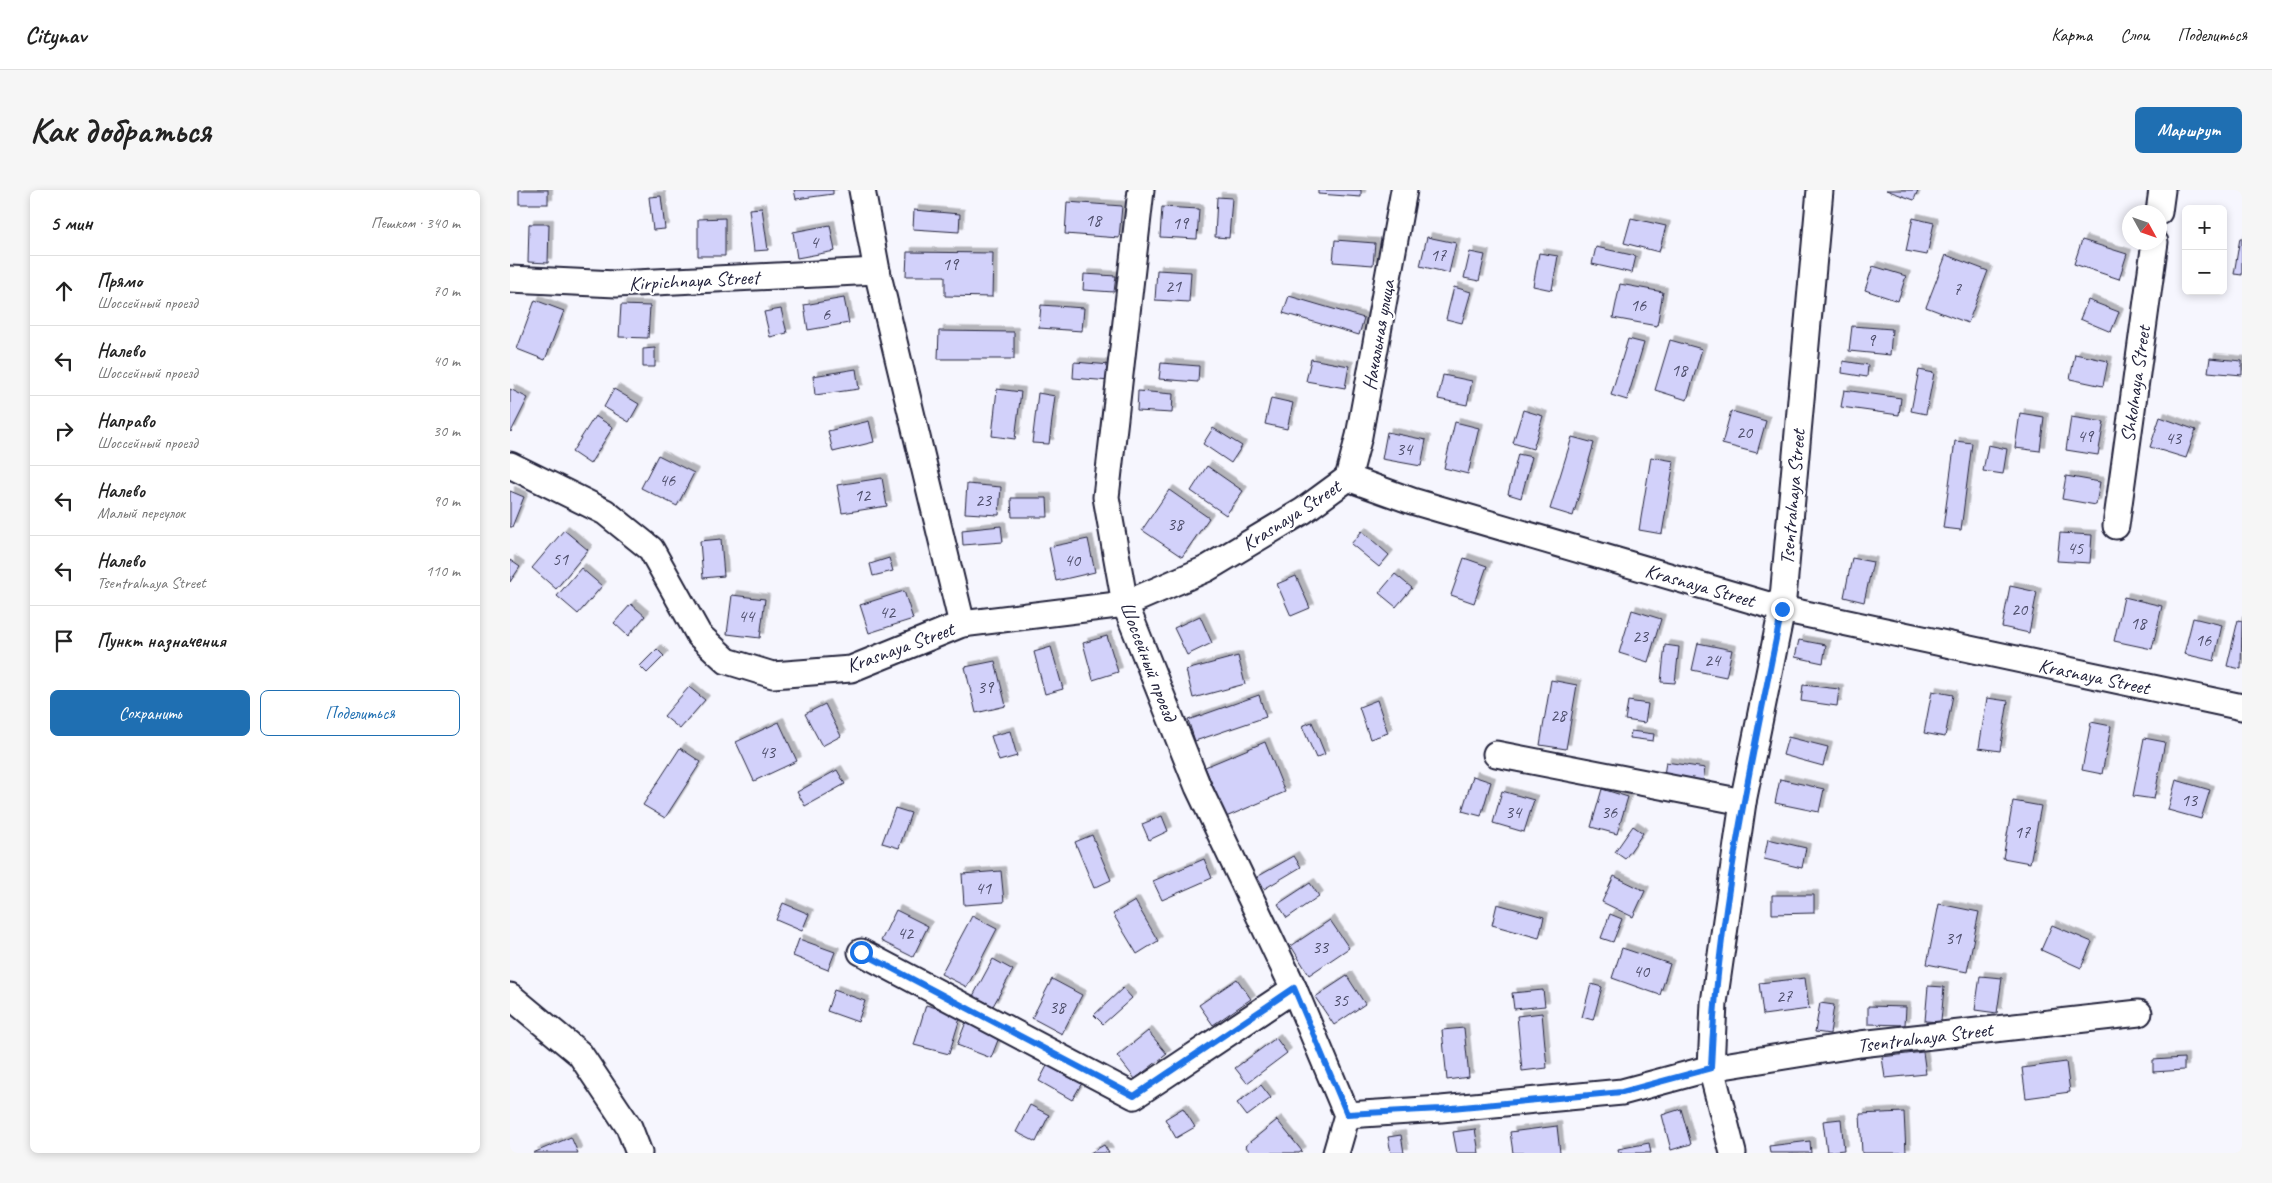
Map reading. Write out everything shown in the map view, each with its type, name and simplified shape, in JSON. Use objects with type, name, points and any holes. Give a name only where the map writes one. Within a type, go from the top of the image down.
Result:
[{"type":"street","points":[[862,190],[878,271],[962,624]]},
{"type":"street","name":"Шоссейный проезд","points":[[1141,190],[1106,497],[1125,604],[1198,787],[1294,988],[1347,1114]]},
{"type":"street","name":"Начальная улица","points":[[1348,478],[1359,436],[1404,190]]},
{"type":"street","name":"Tsentralnaya Street","points":[[1733,1153],[1711,1068],[1714,1003],[1744,802],[1782,609],[1820,190]]},
{"type":"street","points":[[2160,205],[2162,190]]},
{"type":"street","name":"Shkolnaya Street","points":[[2116,526],[2154,250]]},
{"type":"street","name":"Kirpichnaya Street","points":[[510,280],[616,284],[878,271]]},
{"type":"street","name":"Krasnaya Street","points":[[510,465],[605,512],[651,550],[699,635],[726,661],[773,675],[851,669],[962,624],[1125,604],[1206,569],[1303,511],[1348,478],[1412,501],[1782,609],[2242,707]]},
{"type":"street","points":[[1496,754],[1744,802]]},
{"type":"street","points":[[861,952],[1134,1096],[1294,988]]},
{"type":"street","points":[[510,996],[580,1054],[629,1127],[639,1153]]},
{"type":"street","name":"Tsentralnaya Street","points":[[1711,1068],[1860,1044],[2139,1013]]},
{"type":"street","points":[[1336,1153],[1347,1114],[1441,1109],[1622,1092],[1711,1068]]},
{"type":"building","points":[[519,190],[548,190],[548,204],[519,204]]},
{"type":"building","points":[[794,190],[833,190],[833,194],[796,199]]},
{"type":"building","points":[[1318,190],[1361,190],[1361,197],[1318,194]]},
{"type":"building","points":[[1886,190],[1918,190],[1914,200]]},
{"type":"building","points":[[661,196],[665,229],[653,230],[649,197]]},
{"type":"building","points":[[1217,197],[1232,198],[1229,238],[1215,237]]},
{"type":"building","points":[[1067,202],[1122,206],[1119,238],[1065,234]]},
{"type":"building","points":[[1162,207],[1199,209],[1197,239],[1160,237]]},
{"type":"building","points":[[762,208],[768,250],[754,251],[749,209]]},
{"type":"building","points":[[914,210],[960,214],[959,232],[913,229]]},
{"type":"building","points":[[725,218],[725,256],[698,256],[698,219]]},
{"type":"building","points":[[1631,218],[1666,226],[1659,252],[1624,243]]},
{"type":"building","points":[[1913,218],[1934,223],[1927,255],[1906,251]]},
{"type":"building","points":[[529,224],[549,224],[548,263],[528,262]]},
{"type":"building","points":[[830,225],[835,251],[797,258],[793,232]]},
{"type":"building","points":[[1427,237],[1456,243],[1449,273],[1420,266]]},
{"type":"building","points":[[2240,238],[2242,238],[2242,275],[2234,274]]},
{"type":"building","points":[[1335,240],[1375,243],[1373,265],[1333,262]]},
{"type":"building","points":[[2082,240],[2127,254],[2119,279],[2074,264]]},
{"type":"building","points":[[1596,247],[1636,256],[1632,273],[1592,264]]},
{"type":"building","points":[[907,252],[993,253],[992,297],[945,296],[945,276],[906,276]]},
{"type":"building","points":[[1470,252],[1485,255],[1479,281],[1464,278]]},
{"type":"building","points":[[1539,253],[1558,256],[1552,290],[1533,286]]},
{"type":"building","points":[[1946,255],[1988,271],[1968,323],[1926,307]]},
{"type":"building","points":[[1873,266],[1906,276],[1898,301],[1865,290]]},
{"type":"building","points":[[1157,270],[1191,272],[1189,302],[1155,300]]},
{"type":"building","points":[[1084,274],[1116,276],[1114,292],[1083,290]]},
{"type":"building","points":[[1620,284],[1663,292],[1657,326],[1613,318]]},
{"type":"building","points":[[1454,287],[1471,292],[1462,323],[1446,319]]},
{"type":"building","points":[[1289,296],[1364,318],[1359,335],[1283,313]]},
{"type":"building","points":[[844,298],[849,323],[808,330],[804,305]]},
{"type":"building","points":[[535,300],[564,311],[545,360],[517,349]]},
{"type":"building","points":[[2088,300],[2119,312],[2111,332],[2080,319]]},
{"type":"building","points":[[621,305],[650,306],[648,338],[619,337]]},
{"type":"building","points":[[1041,305],[1084,308],[1082,331],[1039,328]]},
{"type":"building","points":[[781,309],[787,333],[770,337],[764,312]]},
{"type":"building","points":[[1852,326],[1892,329],[1890,355],[1849,351]]},
{"type":"building","points":[[939,331],[1014,332],[1014,359],[938,359]]},
{"type":"building","points":[[1628,339],[1644,343],[1627,400],[1611,395]]},
{"type":"building","points":[[1670,340],[1702,349],[1687,400],[1655,390]]},
{"type":"building","points":[[655,348],[655,367],[643,367],[643,349]]},
{"type":"building","points":[[2075,354],[2108,361],[2103,386],[2070,379]]},
{"type":"building","points":[[2210,358],[2242,361],[2242,375],[2208,372]]},
{"type":"building","points":[[1311,359],[1349,366],[1345,388],[1306,381]]},
{"type":"building","points":[[1843,361],[1868,365],[1867,377],[1842,373]]},
{"type":"building","points":[[1074,362],[1111,365],[1110,381],[1073,378]]},
{"type":"building","points":[[1161,363],[1199,366],[1198,382],[1159,379]]},
{"type":"building","points":[[856,369],[859,389],[815,395],[813,376]]},
{"type":"building","points":[[1919,370],[1934,373],[1926,414],[1911,411]]},
{"type":"building","points":[[1443,375],[1472,381],[1467,405],[1438,399]]},
{"type":"building","points":[[510,389],[528,398],[511,432],[510,431]]},
{"type":"building","points":[[614,389],[639,404],[629,422],[604,407]]},
{"type":"building","points":[[997,389],[1021,392],[1015,439],[992,436]]},
{"type":"building","points":[[1844,390],[1901,398],[1899,415],[1841,407]]},
{"type":"building","points":[[1138,391],[1173,394],[1172,413],[1137,411]]},
{"type":"building","points":[[1038,393],[1055,396],[1049,444],[1032,443]]},
{"type":"building","points":[[1271,398],[1293,403],[1287,429],[1265,424]]},
{"type":"building","points":[[1523,410],[1543,416],[1533,449],[1513,443]]},
{"type":"building","points":[[1731,411],[1766,421],[1757,453],[1722,444]]},
{"type":"building","points":[[2020,413],[2044,417],[2040,451],[2015,448]]},
{"type":"building","points":[[595,416],[613,427],[590,464],[572,452]]},
{"type":"building","points":[[2071,417],[2104,422],[2098,455],[2066,450]]},
{"type":"building","points":[[2160,417],[2196,430],[2186,458],[2150,447]]},
{"type":"building","points":[[869,421],[874,442],[833,452],[828,431]]},
{"type":"building","points":[[1455,422],[1479,428],[1468,474],[1444,468]]},
{"type":"building","points":[[1213,428],[1242,446],[1231,463],[1203,444]]},
{"type":"building","points":[[1387,432],[1426,440],[1421,466],[1382,459]]},
{"type":"building","points":[[1572,437],[1594,443],[1573,516],[1550,509]]},
{"type":"building","points":[[1955,441],[1972,443],[1961,530],[1943,528]]},
{"type":"building","points":[[1988,445],[2007,449],[2003,474],[1983,471]]},
{"type":"building","points":[[1518,454],[1532,457],[1521,498],[1508,494]]},
{"type":"building","points":[[658,455],[694,473],[677,506],[641,488]]},
{"type":"building","points":[[1651,457],[1674,461],[1662,534],[1639,530]]},
{"type":"building","points":[[1207,466],[1243,491],[1226,515],[1191,491]]},
{"type":"building","points":[[2066,476],[2100,482],[2096,505],[2062,499]]},
{"type":"building","points":[[882,478],[887,506],[842,513],[837,485]]},
{"type":"building","points":[[967,484],[1001,487],[999,515],[965,513]]},
{"type":"building","points":[[1169,490],[1209,518],[1182,557],[1142,530]]},
{"type":"building","points":[[510,491],[524,497],[512,527],[510,527]]},
{"type":"building","points":[[1011,498],[1047,498],[1048,517],[1012,517]]},
{"type":"building","points":[[1001,526],[1003,542],[963,545],[962,530]]},
{"type":"building","points":[[564,530],[588,550],[556,589],[532,568]]},
{"type":"building","points":[[1362,531],[1389,555],[1379,567],[1351,544]]},
{"type":"building","points":[[2060,533],[2092,535],[2090,563],[2057,561]]},
{"type":"building","points":[[721,539],[724,576],[703,578],[700,541]]},
{"type":"building","points":[[1088,539],[1095,572],[1056,581],[1049,547]]},
{"type":"building","points":[[889,558],[893,571],[873,576],[870,564]]},
{"type":"building","points":[[1464,558],[1487,566],[1474,603],[1451,595]]},
{"type":"building","points":[[1852,558],[1873,562],[1864,602],[1844,597]]},
{"type":"building","points":[[510,560],[520,567],[510,582]]},
{"type":"building","points":[[581,568],[602,586],[578,614],[557,596]]},
{"type":"building","points":[[1395,574],[1412,588],[1396,607],[1379,593]]},
{"type":"building","points":[[1296,576],[1310,608],[1291,616],[1277,584]]},
{"type":"building","points":[[2010,586],[2037,592],[2029,633],[2002,627]]},
{"type":"building","points":[[904,591],[913,619],[869,633],[860,605]]},
{"type":"building","points":[[732,595],[765,599],[760,638],[727,634]]},
{"type":"building","points":[[2124,597],[2162,606],[2152,649],[2114,641]]},
{"type":"building","points":[[631,604],[645,616],[628,636],[614,623]]},
{"type":"building","points":[[1632,610],[1661,619],[1648,662],[1619,653]]},
{"type":"building","points":[[1200,616],[1212,643],[1187,655],[1174,628]]},
{"type":"building","points":[[2193,618],[2222,625],[2214,661],[2184,654]]},
{"type":"building","points":[[2238,620],[2242,621],[2241,669],[2227,666]]},
{"type":"building","points":[[1107,636],[1118,672],[1093,680],[1083,643]]},
{"type":"building","points":[[1799,640],[1826,645],[1823,663],[1795,657]]},
{"type":"building","points":[[1698,643],[1732,650],[1726,677],[1692,670]]},
{"type":"building","points":[[1665,645],[1679,647],[1675,683],[1661,682]]},
{"type":"building","points":[[1051,647],[1063,689],[1045,694],[1034,652]]},
{"type":"building","points":[[657,649],[664,656],[647,673],[640,666]]},
{"type":"building","points":[[1238,656],[1245,684],[1193,698],[1186,670]]},
{"type":"building","points":[[995,661],[1006,706],[976,713],[965,667]]},
{"type":"building","points":[[1551,680],[1577,685],[1566,749],[1540,745]]},
{"type":"building","points":[[1803,685],[1839,689],[1837,706],[1801,701]]},
{"type":"building","points":[[689,687],[705,700],[680,729],[664,716]]},
{"type":"building","points":[[1932,691],[1953,695],[1945,737],[1924,733]]},
{"type":"building","points":[[1259,695],[1266,717],[1195,741],[1188,720]]},
{"type":"building","points":[[1987,698],[2008,701],[2000,751],[1979,748]]},
{"type":"building","points":[[1377,700],[1388,733],[1370,739],[1359,707]]},
{"type":"building","points":[[1628,701],[1648,704],[1645,723],[1625,720]]},
{"type":"building","points":[[825,704],[841,736],[822,746],[805,714]]},
{"type":"building","points":[[779,722],[797,761],[754,781],[736,742]]},
{"type":"building","points":[[1312,722],[1325,754],[1316,758],[1302,726]]},
{"type":"building","points":[[2091,722],[2111,726],[2102,774],[2082,770]]},
{"type":"building","points":[[1010,731],[1017,756],[999,761],[991,736]]},
{"type":"building","points":[[1631,731],[1654,734],[1653,741],[1630,738]]},
{"type":"building","points":[[1788,737],[1828,747],[1823,766],[1783,755]]},
{"type":"building","points":[[2144,738],[2165,742],[2154,799],[2133,796]]},
{"type":"building","points":[[1265,742],[1285,792],[1226,817],[1205,767]]},
{"type":"building","points":[[680,748],[701,762],[665,818],[643,805]]},
{"type":"building","points":[[1666,762],[1705,768],[1703,781],[1664,775]]},
{"type":"building","points":[[837,770],[845,784],[805,806],[797,792]]},
{"type":"building","points":[[1473,776],[1491,782],[1481,816],[1462,811]]},
{"type":"building","points":[[1780,779],[1824,789],[1819,812],[1775,803]]},
{"type":"building","points":[[2176,780],[2210,790],[2201,819],[2168,810]]},
{"type":"building","points":[[1602,789],[1628,797],[1617,834],[1591,827]]},
{"type":"building","points":[[1502,791],[1534,800],[1524,832],[1493,823]]},
{"type":"building","points":[[2013,801],[2041,806],[2030,863],[2003,858]]},
{"type":"building","points":[[895,808],[911,813],[899,848],[882,843]]},
{"type":"building","points":[[1162,816],[1168,831],[1149,840],[1142,824]]},
{"type":"building","points":[[1633,826],[1643,833],[1625,859],[1615,852]]},
{"type":"building","points":[[1092,835],[1111,880],[1094,888],[1075,842]]},
{"type":"building","points":[[1768,839],[1806,848],[1802,868],[1764,859]]},
{"type":"building","points":[[1294,856],[1301,867],[1264,889],[1257,877]]},
{"type":"building","points":[[1204,859],[1212,878],[1162,900],[1153,881]]},
{"type":"building","points":[[1001,871],[1004,902],[964,905],[962,874]]},
{"type":"building","points":[[1614,876],[1645,891],[1633,917],[1602,902]]},
{"type":"building","points":[[1310,883],[1319,896],[1287,918],[1278,904]]},
{"type":"building","points":[[1772,895],[1814,895],[1814,913],[1772,914]]},
{"type":"building","points":[[1135,901],[1158,941],[1137,954],[1113,914]]},
{"type":"building","points":[[783,903],[809,914],[802,931],[776,920]]},
{"type":"building","points":[[1497,904],[1544,917],[1539,938],[1492,925]]},
{"type":"building","points":[[1939,904],[1979,912],[1967,972],[1927,964]]},
{"type":"building","points":[[896,910],[928,926],[913,957],[881,941]]},
{"type":"building","points":[[1610,914],[1622,919],[1613,942],[1601,938]]},
{"type":"building","points":[[972,916],[997,929],[967,987],[941,974]]},
{"type":"building","points":[[1330,920],[1349,948],[1309,975],[1291,946]]},
{"type":"building","points":[[2052,925],[2092,942],[2081,968],[2041,950]]},
{"type":"building","points":[[799,939],[835,952],[828,970],[793,956]]},
{"type":"building","points":[[1622,948],[1670,964],[1660,995],[1612,978]]},
{"type":"building","points":[[993,959],[1013,970],[993,1006],[973,996]]},
{"type":"building","points":[[1347,976],[1365,1004],[1334,1025],[1315,997]]},
{"type":"building","points":[[1980,976],[2002,978],[1997,1013],[1975,1010]]},
{"type":"building","points":[[1805,978],[1809,1009],[1763,1015],[1759,983]]},
{"type":"building","points":[[1052,979],[1082,995],[1062,1034],[1032,1018]]},
{"type":"building","points":[[1237,979],[1251,999],[1213,1025],[1199,1005]]},
{"type":"building","points":[[1591,984],[1602,987],[1593,1020],[1582,1017]]},
{"type":"building","points":[[1928,986],[1944,987],[1941,1022],[1925,1021]]},
{"type":"building","points":[[1123,988],[1132,998],[1103,1024],[1094,1015]]},
{"type":"building","points":[[834,990],[865,1001],[858,1022],[827,1011]]},
{"type":"building","points":[[1543,990],[1545,1006],[1514,1009],[1512,993]]},
{"type":"building","points":[[1820,1003],[1834,1005],[1830,1034],[1815,1032]]},
{"type":"building","points":[[926,1005],[961,1015],[949,1054],[914,1045]]},
{"type":"building","points":[[1868,1006],[1906,1007],[1905,1025],[1868,1024]]},
{"type":"building","points":[[1542,1013],[1547,1068],[1522,1071],[1517,1016]]},
{"type":"building","points":[[966,1022],[1000,1035],[991,1058],[957,1045]]},
{"type":"building","points":[[1464,1028],[1469,1077],[1447,1080],[1442,1030]]},
{"type":"building","points":[[1148,1031],[1167,1054],[1135,1079],[1117,1056]]},
{"type":"building","points":[[1276,1038],[1287,1053],[1247,1083],[1235,1068]]},
{"type":"building","points":[[1923,1052],[1926,1074],[1885,1078],[1882,1057]]},
{"type":"building","points":[[2184,1058],[2184,1070],[2153,1072],[2153,1060]]},
{"type":"building","points":[[2066,1062],[2070,1092],[2026,1098],[2022,1068]]},
{"type":"building","points":[[1048,1064],[1082,1083],[1072,1100],[1039,1081]]},
{"type":"building","points":[[1261,1085],[1271,1098],[1247,1116],[1237,1103]]},
{"type":"building","points":[[1030,1105],[1049,1115],[1036,1142],[1016,1132]]},
{"type":"building","points":[[1183,1108],[1195,1127],[1176,1138],[1165,1119]]},
{"type":"building","points":[[1681,1109],[1691,1144],[1671,1150],[1662,1115]]},
{"type":"building","points":[[1904,1112],[1906,1153],[1862,1153],[1860,1114]]},
{"type":"building","points":[[1841,1119],[1844,1150],[1827,1152],[1823,1121]]},
{"type":"building","points":[[1277,1120],[1302,1151],[1299,1153],[1251,1153],[1245,1146]]},
{"type":"building","points":[[1557,1126],[1560,1153],[1513,1153],[1510,1132]]},
{"type":"building","points":[[1475,1129],[1479,1153],[1457,1153],[1453,1132]]},
{"type":"building","points":[[1401,1135],[1404,1153],[1391,1153],[1388,1137]]},
{"type":"building","points":[[571,1137],[578,1153],[533,1153]]},
{"type":"building","points":[[1810,1141],[1811,1153],[1770,1153],[1769,1146]]},
{"type":"building","points":[[1649,1143],[1651,1153],[1619,1153],[1618,1149]]},
{"type":"building","points":[[1104,1145],[1109,1153],[1090,1153]]},
{"type":"route","points":[[861,952],[1134,1096],[1294,988],[1347,1114],[1441,1109],[1622,1092],[1711,1068],[1714,1003],[1744,802],[1782,609]]}]
